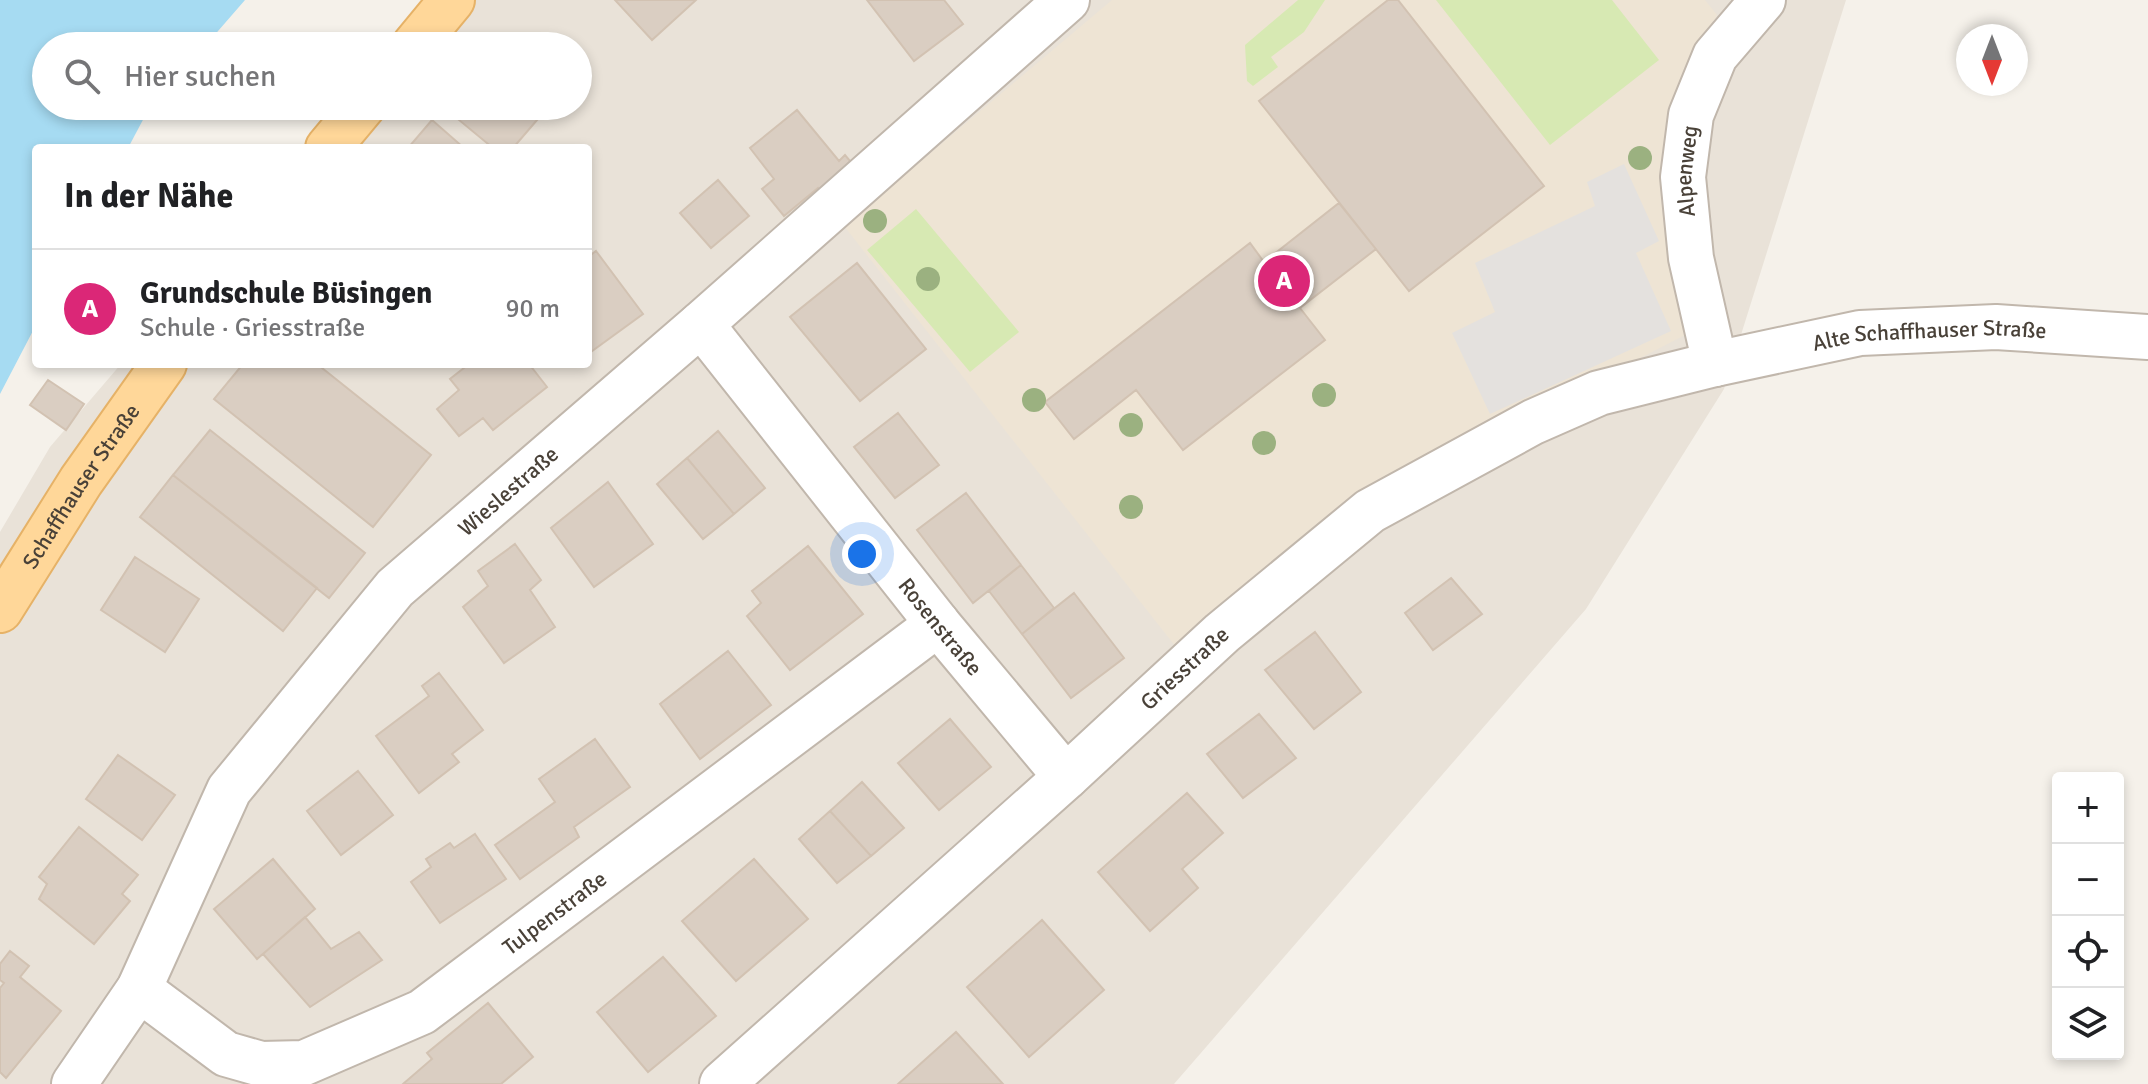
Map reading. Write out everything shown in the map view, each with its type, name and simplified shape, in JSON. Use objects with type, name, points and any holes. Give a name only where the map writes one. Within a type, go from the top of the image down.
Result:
[{"type":"main road","points":[[426,32],[452,0]]},
{"type":"main road","points":[[331,144],[351,120]]},
{"type":"main road","name":"Schaffhauser Straße","points":[[0,610],[81,481],[161,368]]},
{"type":"street","name":"Wieslestraße","points":[[74,1084],[139,989],[229,790],[395,588],[701,324],[1067,0]]},
{"type":"street","name":"Alpenweg","points":[[1715,364],[1691,258],[1683,177],[1691,115],[1715,56],[1758,2]]},
{"type":"street","name":"Rosenstraße","points":[[701,324],[938,624],[1066,777]]},
{"type":"street","name":"Alte Schaffhauser Straße","points":[[1715,364],[1860,333],[1996,327],[2148,337]]},
{"type":"street","name":"Griesstraße","points":[[722,1084],[1066,777],[1222,633],[1370,511],[1533,422],[1599,393],[1715,364]]},
{"type":"street","name":"Tulpenstraße","points":[[139,989],[226,1054],[261,1064],[304,1063],[422,1012],[938,624]]},
{"type":"shaded area","points":[[432,0],[1846,0],[1724,389],[1586,609],[1174,1084],[0,1084],[0,532],[50,447],[118,368],[592,368],[592,144],[308,144],[329,120],[592,120],[592,32],[405,32]]},
{"type":"shaded area","points":[[1112,0],[1705,0],[1717,15],[1666,120],[1685,335],[1370,497],[1176,647],[844,226]]},
{"type":"shaded area","points":[[1624,164],[1659,241],[1636,253],[1671,331],[1490,414],[1452,333],[1495,312],[1475,263],[1595,206],[1587,182]]},
{"type":"green space","points":[[1298,0],[1325,0],[1304,32],[1271,57],[1278,67],[1253,86],[1247,81],[1245,45]]},
{"type":"green space","points":[[1436,0],[1612,0],[1659,60],[1550,145]]},
{"type":"green space","points":[[916,209],[1019,332],[970,372],[867,250]]},
{"type":"water","points":[[0,0],[245,0],[217,32],[32,32],[32,120],[143,120],[130,144],[32,144],[32,333],[0,394]]},
{"type":"building","points":[[615,0],[696,0],[652,40]]},
{"type":"building","points":[[867,0],[944,0],[963,24],[914,61]]},
{"type":"building","points":[[1388,0],[1398,0],[1544,186],[1409,291],[1259,101]]},
{"type":"building","points":[[797,110],[839,161],[845,155],[856,168],[823,195],[818,188],[784,216],[762,189],[774,179],[750,148]]},
{"type":"building","points":[[432,120],[459,144],[411,144]]},
{"type":"building","points":[[459,120],[537,120],[516,144],[488,144]]},
{"type":"building","points":[[718,180],[749,216],[711,248],[680,213]]},
{"type":"building","points":[[1339,203],[1376,249],[1300,308],[1325,340],[1183,450],[1136,390],[1074,439],[1045,402],[1250,243],[1264,262]]},
{"type":"building","points":[[596,251],[643,314],[592,351],[592,254]]},
{"type":"building","points":[[857,263],[926,349],[860,401],[790,317]]},
{"type":"building","points":[[240,368],[322,368],[431,455],[373,527],[214,399]]},
{"type":"building","points":[[464,368],[532,368],[547,387],[493,430],[483,418],[459,436],[437,409],[459,390],[450,379]]},
{"type":"building","points":[[48,380],[84,404],[66,430],[30,405]]},
{"type":"building","points":[[898,413],[939,465],[895,498],[854,447]]},
{"type":"building","points":[[210,430],[365,553],[329,598],[173,475]]},
{"type":"building","points":[[718,431],[765,488],[734,514],[687,458]]},
{"type":"building","points":[[687,458],[734,514],[703,539],[657,484]]},
{"type":"building","points":[[173,475],[317,588],[283,631],[140,517]]},
{"type":"building","points":[[608,482],[653,544],[594,587],[551,528]]},
{"type":"building","points":[[966,493],[1021,565],[973,603],[917,530]]},
{"type":"building","points":[[515,544],[541,580],[530,590],[555,627],[504,663],[463,607],[488,586],[478,571]]},
{"type":"building","points":[[808,546],[863,614],[790,670],[747,616],[761,603],[752,591]]},
{"type":"building","points":[[135,557],[199,599],[165,652],[101,610]]},
{"type":"building","points":[[1021,565],[1054,608],[1022,634],[989,591]]},
{"type":"building","points":[[1451,578],[1482,614],[1433,650],[1405,613]]},
{"type":"building","points":[[1074,593],[1124,658],[1071,698],[1022,634]]},
{"type":"building","points":[[1315,632],[1361,692],[1314,729],[1265,670]]},
{"type":"building","points":[[728,651],[771,705],[700,759],[660,704]]},
{"type":"building","points":[[439,673],[483,730],[452,754],[459,762],[419,793],[376,736],[429,696],[422,686]]},
{"type":"building","points":[[1259,714],[1296,758],[1243,798],[1207,754]]},
{"type":"building","points":[[950,719],[991,767],[939,810],[898,763]]},
{"type":"building","points":[[595,739],[630,787],[574,827],[579,837],[520,879],[495,845],[555,802],[539,779]]},
{"type":"building","points":[[118,755],[175,795],[142,840],[86,799]]},
{"type":"building","points":[[358,771],[393,815],[341,855],[307,811]]},
{"type":"building","points":[[862,782],[904,828],[871,856],[830,811]]},
{"type":"building","points":[[1187,793],[1223,833],[1182,869],[1198,888],[1150,931],[1098,872]]},
{"type":"building","points":[[830,811],[871,856],[837,883],[799,839]]},
{"type":"building","points":[[79,827],[138,875],[122,894],[130,901],[94,944],[39,899],[47,884],[39,877]]},
{"type":"building","points":[[475,834],[506,879],[440,923],[411,882],[431,867],[426,859],[450,843],[454,848]]},
{"type":"building","points":[[273,859],[315,909],[257,959],[214,909]]},
{"type":"building","points":[[754,859],[808,919],[736,981],[682,921]]},
{"type":"building","points":[[305,917],[331,949],[359,932],[382,960],[310,1007],[263,954]]},
{"type":"building","points":[[1042,920],[1104,990],[1029,1057],[967,987]]},
{"type":"building","points":[[10,951],[29,966],[20,977],[61,1011],[6,1078],[0,1072],[0,988],[4,983],[0,980],[0,964]]},
{"type":"building","points":[[663,957],[716,1016],[648,1072],[597,1012]]},
{"type":"building","points":[[488,1003],[533,1057],[501,1084],[403,1084],[432,1059],[427,1053]]},
{"type":"building","points":[[956,1032],[1003,1084],[898,1084]]},
{"type":"place","name":"Grundschule Büsingen","points":[[1284,281]]}]
